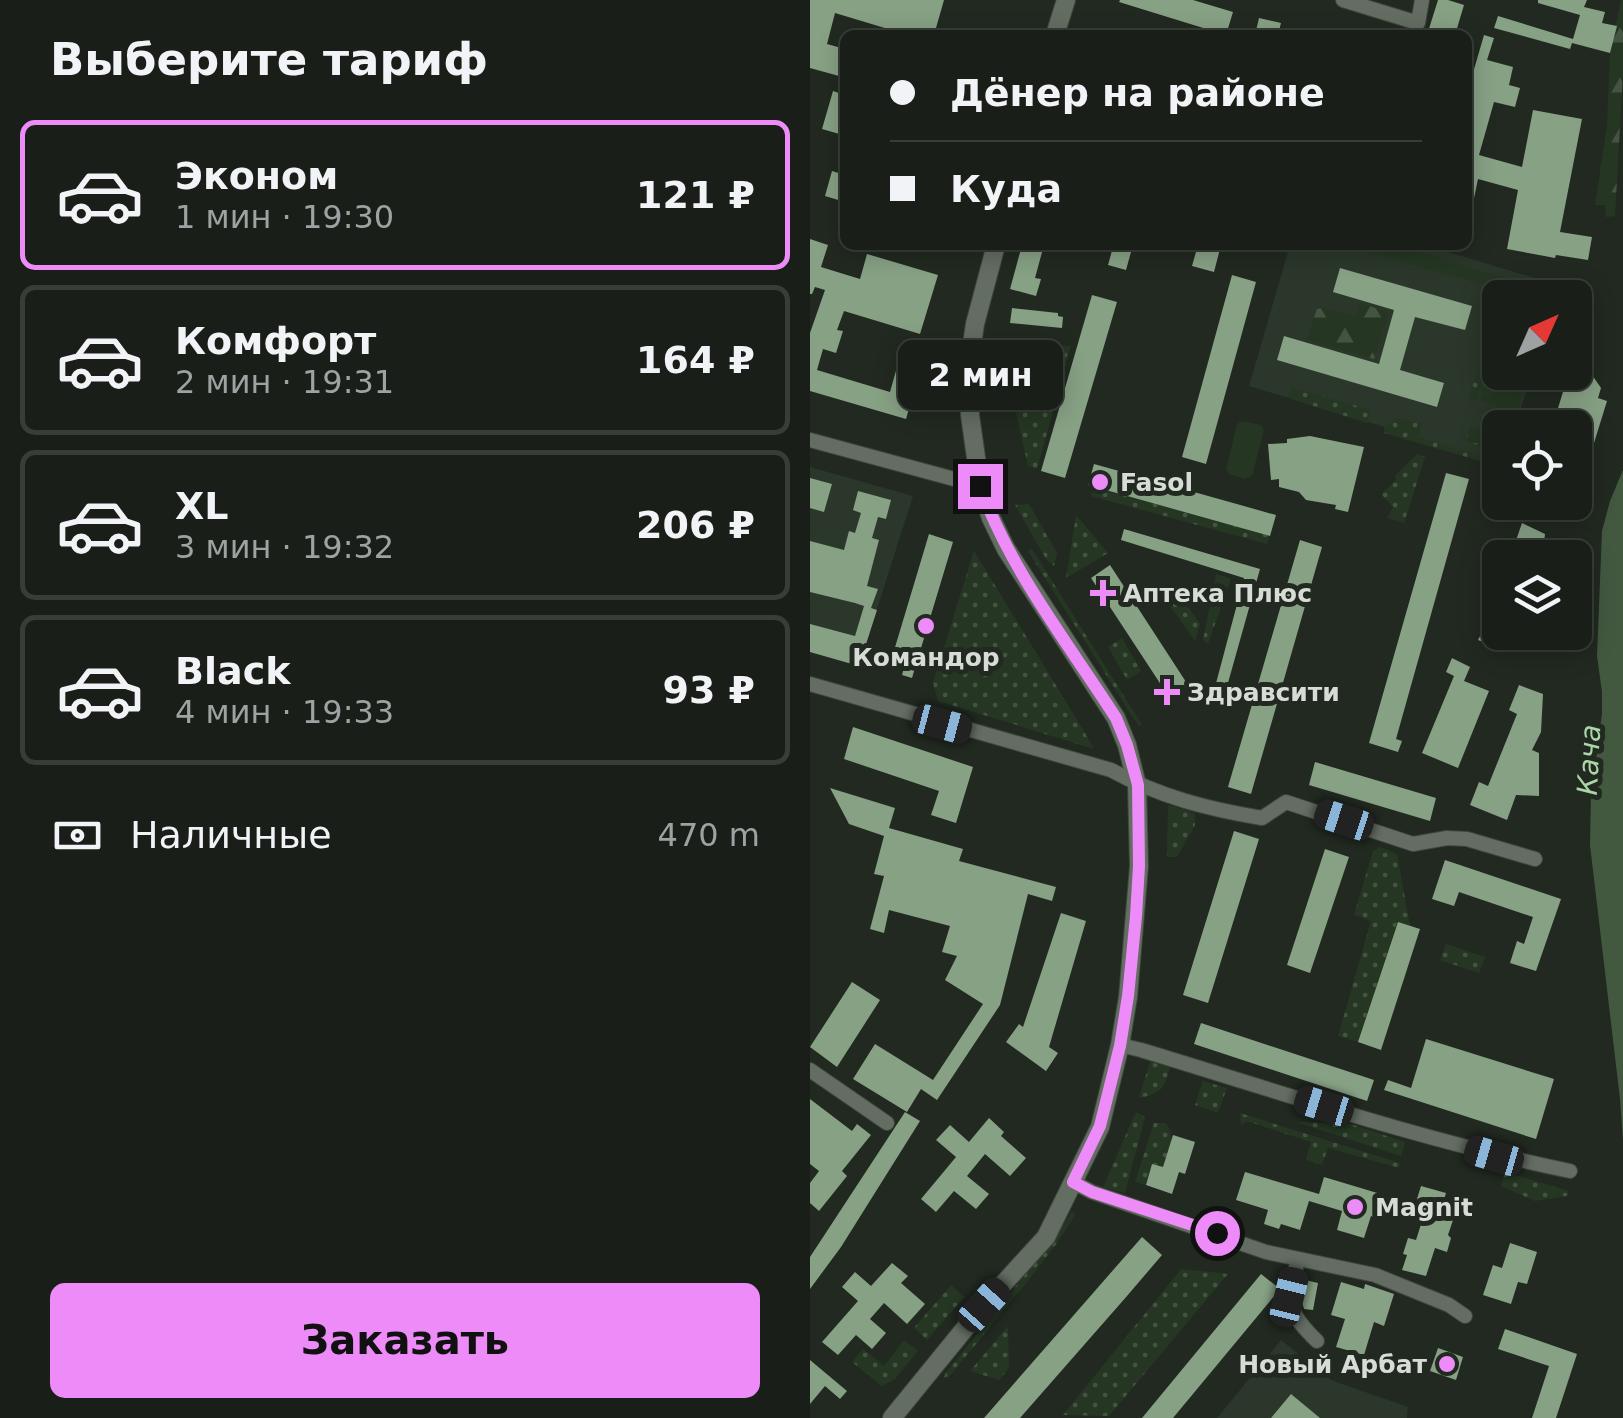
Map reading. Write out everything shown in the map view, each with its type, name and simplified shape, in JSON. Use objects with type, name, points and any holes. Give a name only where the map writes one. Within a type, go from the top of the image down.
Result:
[{"type":"street","points":[[1057,30],[1066,0]]},
{"type":"street","points":[[1343,0],[1418,23],[1422,0]]},
{"type":"street","points":[[892,1418],[984,1305],[1046,1237],[1073,1182],[1100,1126],[1120,1046],[1136,916],[1138,785],[1127,745],[1116,718],[1006,549],[980,486],[970,415],[970,358],[995,250]]},
{"type":"street","points":[[810,440],[980,486]]},
{"type":"street","points":[[810,684],[1111,770],[1138,785],[1205,808],[1262,818],[1286,802],[1413,844],[1467,839],[1535,859]]},
{"type":"street","points":[[1120,1046],[1494,1156],[1570,1171]]},
{"type":"street","points":[[810,1070],[887,1124]]},
{"type":"street","points":[[1073,1182],[1266,1252],[1374,1275],[1449,1305],[1464,1316]]},
{"type":"street","points":[[1298,1259],[1289,1297],[1296,1321],[1317,1341]]},
{"type":"shaded area","points":[[1289,250],[1442,250],[1541,280],[1482,280],[1482,390],[1527,390],[1520,410],[1482,410],[1482,457],[1249,386]]},
{"type":"shaded area","points":[[810,467],[913,496],[859,666],[810,652]]},
{"type":"shaded area","name":"Кача","points":[[1623,470],[1623,1140],[1590,845],[1591,792],[1602,714],[1597,656],[1602,531]]},
{"type":"shaded area","points":[[1281,1340],[1331,1380],[1408,1407],[1407,1418],[1217,1418]]},
{"type":"green space","points":[[1621,0],[1623,72],[1615,216],[1606,217],[1605,205],[1595,205],[1607,126],[1610,53]]},
{"type":"green space","points":[[1413,250],[1507,279],[1482,280],[1482,285],[1366,251]]},
{"type":"green space","points":[[1359,303],[1389,312],[1374,359],[1306,340],[1317,309],[1355,316]]},
{"type":"green space","points":[[1015,344],[1071,346],[1037,469],[1028,466],[1012,394]]},
{"type":"green space","points":[[1482,357],[1482,384],[1476,402],[1468,399]]},
{"type":"green space","points":[[1291,387],[1371,410],[1367,423],[1288,398]]},
{"type":"green space","points":[[1483,390],[1523,390],[1517,410],[1480,400]]},
{"type":"green space","points":[[1400,418],[1422,424],[1419,437],[1482,456],[1482,462],[1384,433],[1384,427]]},
{"type":"green space","points":[[1242,421],[1261,425],[1264,430],[1252,476],[1245,479],[1229,474],[1226,469],[1237,424]]},
{"type":"green space","points":[[1482,423],[1482,446],[1465,441],[1470,426],[1480,429]]},
{"type":"green space","points":[[1417,454],[1425,457],[1404,523],[1387,518],[1393,507],[1381,494]]},
{"type":"green space","points":[[1094,487],[1270,536],[1267,544],[1091,496]]},
{"type":"green space","points":[[1029,504],[1057,553],[1054,566],[1015,505]]},
{"type":"green space","points":[[1076,515],[1108,553],[1066,578]]},
{"type":"green space","points":[[1032,549],[1142,725],[1130,713],[1028,551]]},
{"type":"green space","points":[[974,551],[1094,749],[938,701],[933,683]]},
{"type":"green space","points":[[1216,574],[1231,579],[1208,644],[1203,640]]},
{"type":"green space","points":[[1173,585],[1200,624],[1195,641],[1161,593]]},
{"type":"green space","points":[[1122,638],[1141,671],[1127,680],[1108,647]]},
{"type":"green space","points":[[1168,805],[1195,813],[1195,825],[1177,857],[1167,857]]},
{"type":"green space","points":[[1380,847],[1397,854],[1410,926],[1397,923],[1358,1042],[1338,1036],[1371,921],[1354,915],[1373,851]]},
{"type":"green space","points":[[1446,944],[1485,957],[1479,973],[1440,960]]},
{"type":"green space","points":[[1150,1062],[1170,1067],[1168,1074],[1157,1092],[1139,1098]]},
{"type":"green space","points":[[1203,1081],[1227,1088],[1218,1113],[1195,1105]]},
{"type":"green space","points":[[1136,1112],[1145,1117],[1125,1193],[1103,1187]]},
{"type":"green space","points":[[1240,1113],[1400,1163],[1399,1168],[1328,1148],[1322,1165],[1306,1160],[1311,1142],[1247,1121],[1241,1126]]},
{"type":"green space","points":[[1296,1122],[1351,1124],[1405,1142],[1401,1156]]},
{"type":"green space","points":[[1154,1123],[1165,1123],[1171,1133],[1171,1144],[1163,1167],[1152,1164],[1146,1185],[1135,1182]]},
{"type":"green space","points":[[1505,1172],[1569,1191],[1567,1196],[1535,1201],[1501,1186]]},
{"type":"green space","points":[[1072,1212],[1076,1214],[1031,1277],[949,1377],[944,1378],[1053,1240]]},
{"type":"green space","points":[[1181,1269],[1228,1274],[1109,1416],[1063,1415]]},
{"type":"green space","points":[[951,1285],[964,1297],[927,1340],[914,1328]]},
{"type":"green space","points":[[1008,1326],[1009,1368],[999,1380],[970,1371]]},
{"type":"green space","points":[[904,1340],[918,1351],[895,1379],[882,1386],[852,1362],[863,1349],[884,1366]]},
{"type":"building","points":[[810,0],[944,0],[935,30],[891,30],[835,13],[827,44],[840,48],[839,76],[810,68]]},
{"type":"building","points":[[1193,0],[1233,12],[1228,30],[1210,30],[1119,2]]},
{"type":"building","points":[[1438,0],[1464,5],[1456,30],[1429,30]]},
{"type":"building","points":[[1538,0],[1587,0],[1584,7],[1605,12],[1602,23],[1617,26],[1610,53],[1572,43],[1570,49],[1494,28],[1498,16],[1573,39],[1580,15]]},
{"type":"building","points":[[1259,18],[1281,23],[1279,30],[1256,30]]},
{"type":"building","points":[[1484,35],[1494,38],[1487,60],[1513,67],[1509,85],[1520,88],[1515,107],[1494,102],[1479,155],[1522,167],[1533,110],[1582,119],[1560,232],[1592,237],[1588,260],[1507,249],[1518,190],[1478,179],[1472,208],[1472,76]]},
{"type":"building","points":[[833,91],[840,93],[840,134],[822,129]]},
{"type":"building","points":[[832,171],[840,173],[840,200],[825,196]]},
{"type":"building","points":[[810,239],[828,245],[821,267],[860,279],[867,254],[938,275],[920,334],[844,311],[837,330],[843,331],[836,353],[823,349],[817,370],[890,392],[901,353],[923,360],[906,419],[810,391],[810,333],[825,290],[815,287],[810,294]]},
{"type":"building","points":[[1021,250],[1043,250],[1035,278],[1041,279],[1036,296],[1010,289]]},
{"type":"building","points":[[1112,250],[1131,252],[1126,270],[1108,265]]},
{"type":"building","points":[[1197,250],[1220,250],[1214,272],[1192,266]]},
{"type":"building","points":[[1340,268],[1472,306],[1465,330],[1415,317],[1400,370],[1444,383],[1437,407],[1277,360],[1284,336],[1379,364],[1394,310],[1333,292]]},
{"type":"building","points":[[1232,275],[1256,282],[1206,464],[1182,457]]},
{"type":"building","points":[[1092,295],[1117,302],[1065,478],[1041,471]]},
{"type":"building","points":[[1012,308],[1058,313],[1063,317],[1062,328],[1010,323]]},
{"type":"building","points":[[1592,375],[1601,388],[1598,398],[1607,401],[1592,450],[1592,410],[1557,410],[1564,390],[1592,390]]},
{"type":"building","points":[[1310,436],[1364,447],[1348,512],[1335,509],[1336,505],[1306,500],[1299,492],[1279,487],[1279,479],[1271,480],[1268,444]]},
{"type":"building","points":[[1094,464],[1276,515],[1270,536],[1088,485]]},
{"type":"building","points":[[1446,473],[1469,479],[1396,739],[1402,741],[1398,752],[1369,743]]},
{"type":"building","points":[[810,478],[832,484],[824,512],[810,508]]},
{"type":"building","points":[[858,491],[891,500],[886,519],[878,517],[872,538],[879,540],[867,586],[878,589],[871,608],[877,610],[859,666],[810,652],[810,624],[855,636],[864,606],[810,592],[810,541],[844,550],[849,531],[855,533],[861,513],[853,510]]},
{"type":"building","points":[[1522,523],[1545,534],[1544,540],[1516,540]]},
{"type":"building","points":[[1124,529],[1260,569],[1226,690],[1215,687],[1244,578],[1121,540]]},
{"type":"building","points":[[929,534],[953,542],[912,678],[902,675],[904,668],[890,664]]},
{"type":"building","points":[[1300,540],[1322,547],[1251,794],[1228,787]]},
{"type":"building","points":[[1110,565],[1188,685],[1169,697],[1091,578]]},
{"type":"building","points":[[1452,658],[1470,667],[1464,681],[1489,691],[1458,768],[1422,753],[1454,676],[1446,672]]},
{"type":"building","points":[[1519,685],[1543,694],[1541,732],[1532,750],[1539,753],[1539,796],[1516,795],[1507,820],[1470,805],[1479,782],[1488,786],[1517,714],[1509,710]]},
{"type":"building","points":[[853,727],[973,767],[956,823],[931,815],[939,791],[844,759]]},
{"type":"building","points":[[1315,762],[1436,798],[1430,821],[1309,785]]},
{"type":"building","points":[[830,788],[895,808],[889,828],[963,849],[959,861],[1056,887],[1052,901],[1028,894],[1000,1005],[937,1100],[921,1089],[907,1112],[853,1079],[875,1044],[933,1080],[983,1004],[945,980],[957,956],[942,952],[950,926],[889,910],[884,933],[870,929],[884,876],[874,874],[884,836],[849,824]]},
{"type":"building","points":[[1234,831],[1259,839],[1208,1003],[1183,995]]},
{"type":"building","points":[[1325,849],[1349,857],[1310,973],[1287,965]]},
{"type":"building","points":[[1445,860],[1561,899],[1536,971],[1510,963],[1517,941],[1524,944],[1533,917],[1459,892],[1454,906],[1432,899]]},
{"type":"building","points":[[1061,913],[1086,921],[1049,1047],[1058,1053],[1046,1071],[1006,1042],[1019,1024],[1023,1027]]},
{"type":"building","points":[[1398,922],[1420,929],[1381,1050],[1358,1042]]},
{"type":"building","points":[[852,982],[880,1000],[837,1067],[810,1047]]},
{"type":"building","points":[[1201,1023],[1374,1080],[1367,1101],[1194,1044]]},
{"type":"building","points":[[1426,1039],[1554,1079],[1536,1139],[1384,1090],[1388,1080],[1411,1088]]},
{"type":"building","points":[[810,1099],[852,1131],[857,1124],[871,1135],[842,1171],[847,1176],[819,1211],[810,1203],[810,1183],[819,1171],[810,1164]]},
{"type":"building","points":[[905,1112],[920,1121],[810,1289],[810,1257]]},
{"type":"building","points":[[989,1118],[1004,1132],[1001,1136],[1026,1158],[1010,1176],[985,1154],[967,1176],[989,1194],[976,1209],[954,1191],[936,1212],[921,1199],[956,1157],[936,1140],[950,1125],[969,1142]]},
{"type":"building","points":[[1173,1135],[1195,1142],[1185,1174],[1179,1172],[1172,1194],[1146,1185],[1152,1164],[1163,1167]]},
{"type":"building","points":[[1245,1172],[1319,1194],[1324,1177],[1384,1195],[1377,1218],[1371,1216],[1364,1238],[1337,1230],[1342,1211],[1309,1201],[1300,1230],[1281,1224],[1279,1229],[1264,1224],[1268,1210],[1236,1200]]},
{"type":"building","points":[[1421,1186],[1446,1193],[1441,1210],[1455,1214],[1447,1252],[1435,1248],[1426,1276],[1402,1270],[1408,1238],[1416,1240],[1423,1218],[1412,1215]]},
{"type":"building","points":[[1142,1237],[1162,1255],[1127,1296],[1020,1418],[984,1418]]},
{"type":"building","points":[[1510,1243],[1537,1252],[1527,1284],[1518,1282],[1511,1304],[1483,1295],[1493,1265],[1502,1268]]},
{"type":"building","points":[[892,1263],[908,1276],[901,1283],[925,1304],[907,1324],[884,1303],[870,1319],[886,1333],[872,1349],[856,1335],[838,1355],[822,1342],[858,1301],[842,1287],[855,1272],[871,1286]]},
{"type":"building","points":[[1261,1274],[1280,1289],[1173,1418],[1142,1418]]},
{"type":"building","points":[[1305,1280],[1318,1283],[1313,1310],[1304,1309],[1302,1302]]},
{"type":"building","points":[[1341,1282],[1364,1289],[1365,1284],[1394,1294],[1384,1326],[1374,1322],[1364,1355],[1336,1347],[1345,1319],[1331,1315]]},
{"type":"building","points":[[1505,1329],[1577,1354],[1556,1418],[1532,1418],[1549,1366],[1498,1349]]},
{"type":"building","name":"Новый Арбат","points":[[1438,1348],[1463,1357],[1456,1380],[1430,1371]]},
{"type":"building","points":[[810,1360],[847,1391],[840,1399],[825,1386],[810,1404]]},
{"type":"building","points":[[1291,1394],[1320,1418],[1271,1418]]},
{"type":"place","name":"Fasol","points":[[1100,482]]},
{"type":"place","name":"Аптека Плюс","points":[[1103,593]]},
{"type":"place","name":"Командор","points":[[926,626]]},
{"type":"place","name":"Здравсити","points":[[1167,692]]},
{"type":"place","name":"Magnit","points":[[1355,1207]]},
{"type":"place","name":"Новый Арбат","points":[[1447,1364]]},
{"type":"route","points":[[980,486],[1006,549],[1116,718],[1138,785],[1136,916],[1120,1046],[1100,1126],[1073,1182],[1092,1192],[1217,1233]]}]
